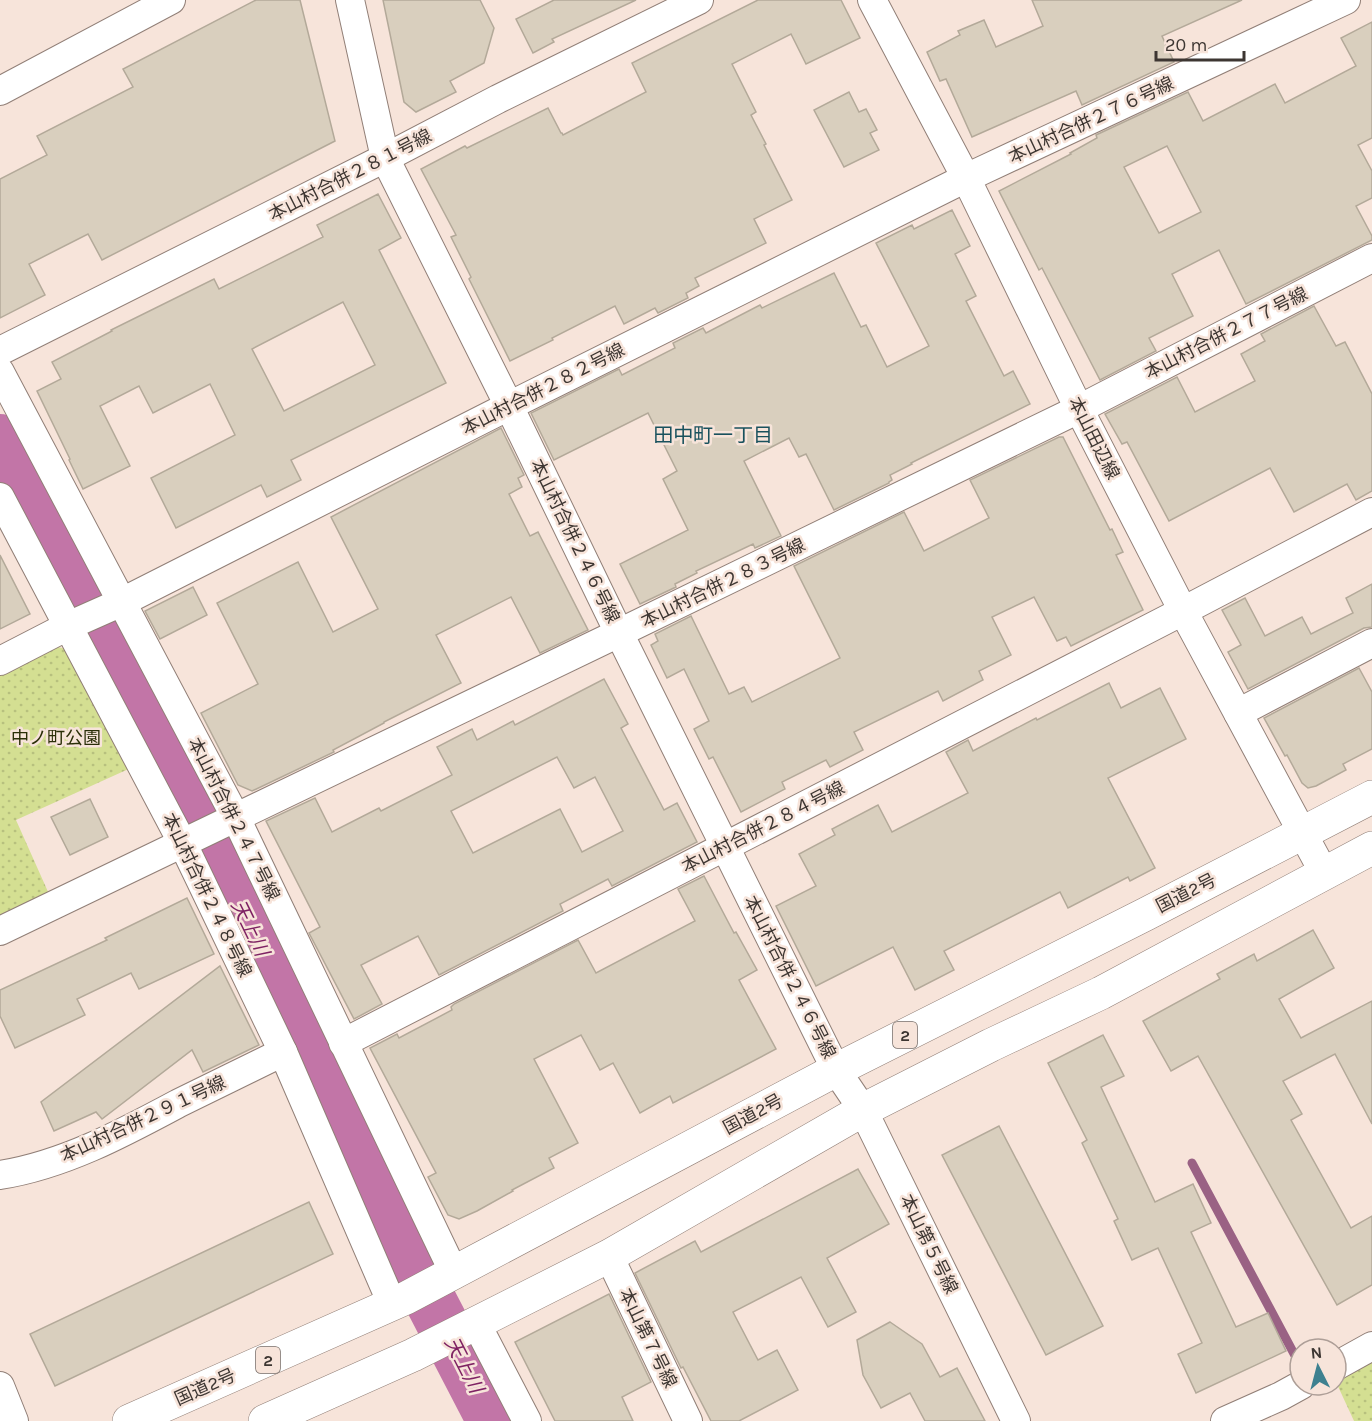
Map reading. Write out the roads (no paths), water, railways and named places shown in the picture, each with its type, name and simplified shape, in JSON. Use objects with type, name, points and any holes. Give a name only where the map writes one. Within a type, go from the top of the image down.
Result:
[{"type":"highway","name":"国道2号","points":[[129,1421],[399,1301],[836,1070],[1372,797]]},
{"type":"highway","points":[[265,1421],[430,1346],[609,1256],[863,1110],[991,1045],[1101,993],[1372,848]]},
{"type":"street","points":[[0,91],[171,0]]},
{"type":"street","name":"本山村合併２４６号線","points":[[350,0],[385,158],[836,1070]]},
{"type":"street","name":"本山村合併２８１号線","points":[[0,351],[699,0]]},
{"type":"street","name":"本山田辺線","points":[[872,0],[966,178],[1079,409],[1183,611],[1324,873]]},
{"type":"street","name":"本山村合併２７６号線","points":[[966,178],[1346,0]]},
{"type":"street","name":"本山村合併２８２号線","points":[[0,661],[966,178]]},
{"type":"street","name":"本山村合併２７７号線","points":[[1079,409],[1372,258]]},
{"type":"street","name":"本山村合併２４７号線","points":[[0,372],[236,818],[343,1042],[447,1276]]},
{"type":"street","name":"本山村合併２８３号線","points":[[0,931],[1079,409]]},
{"type":"street","name":"本山村合併２４８号線","points":[[0,497],[183,844],[399,1301]]},
{"type":"street","name":"本山村合併２８４号線","points":[[343,1042],[1372,512]]},
{"type":"street","points":[[1238,713],[1372,643]]},
{"type":"street","name":"本山村合併２９１号線","points":[[0,1175],[69,1156],[139,1124],[283,1052]]},
{"type":"street","name":"本山第５号線","points":[[836,1070],[863,1110],[1016,1421]]},
{"type":"street","name":"本山第７号線","points":[[609,1256],[688,1421]]},
{"type":"street","points":[[471,1326],[527,1421]]},
{"type":"street","points":[[1348,1359],[1372,1346]]},
{"type":"street","points":[[0,1386],[14,1421]]},
{"type":"street","points":[[1225,1421],[1288,1392]]},
{"type":"waterway","name":"天上川","points":[[0,440],[190,803],[413,1267],[493,1421]]},
{"type":"waterway","points":[[1192,1163],[1288,1343]]},
{"type":"district","name":"田中町一丁目","points":[[713,435]]},
{"type":"park label","name":"中ノ町公園","points":[[56,738]]}]
